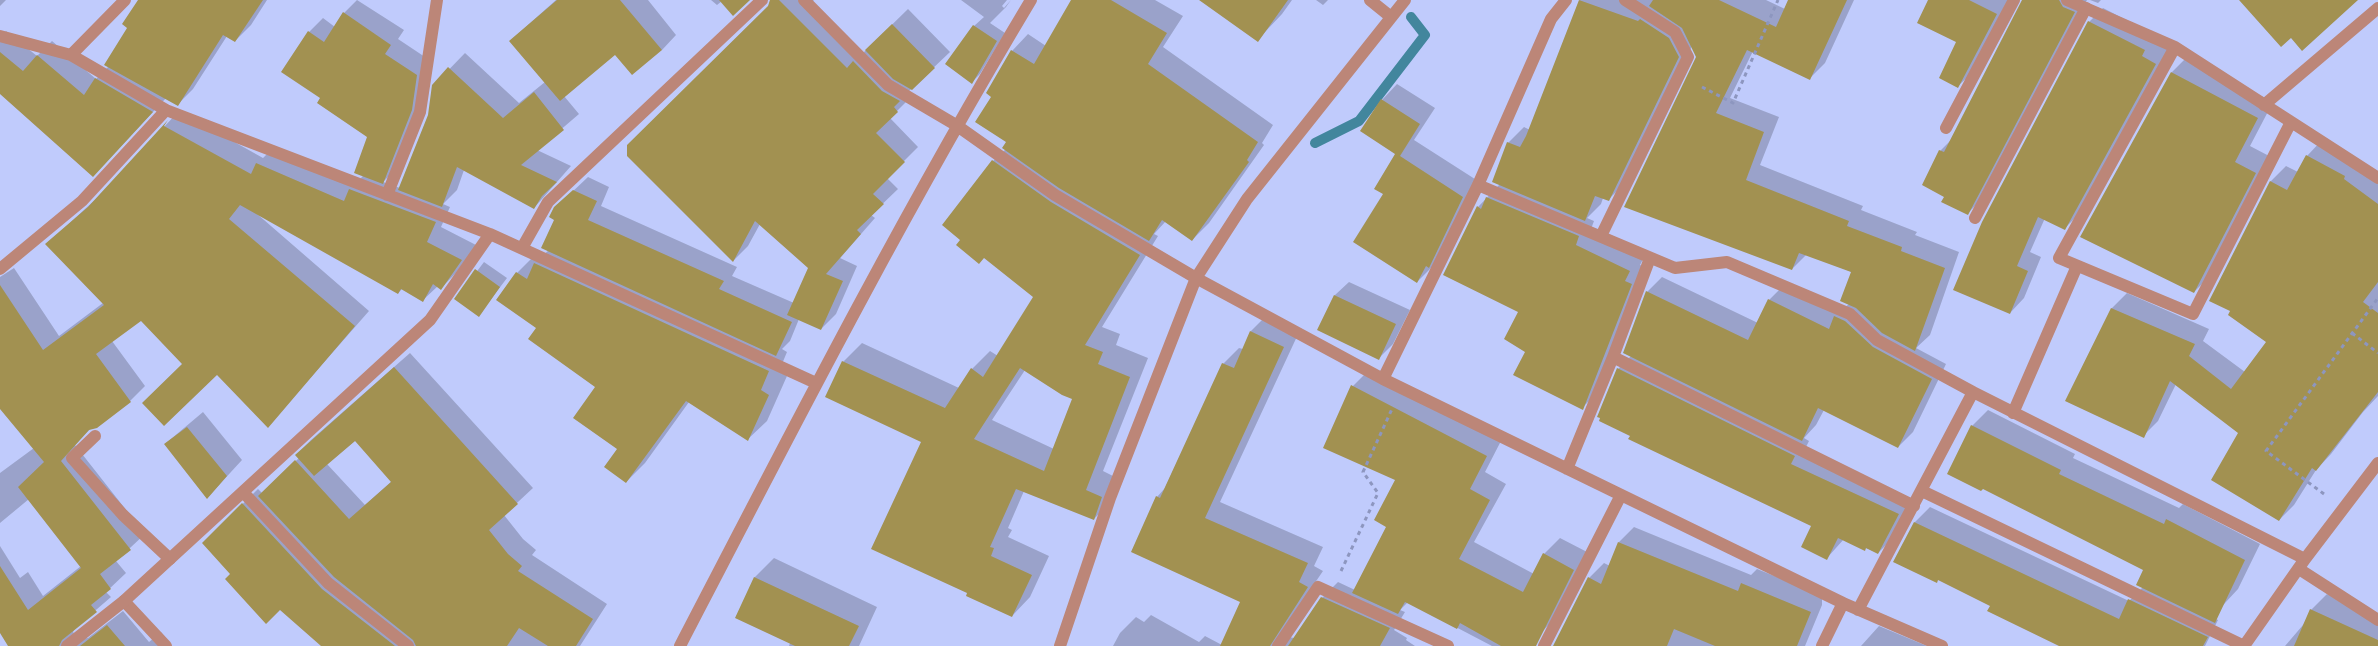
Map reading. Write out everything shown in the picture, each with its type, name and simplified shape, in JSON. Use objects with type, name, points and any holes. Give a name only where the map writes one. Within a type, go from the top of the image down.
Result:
[{"type":"street","points":[[71,55],[125,0]]},
{"type":"street","points":[[387,195],[420,112],[437,0]]},
{"type":"street","points":[[522,248],[548,202],[762,0]]},
{"type":"street","points":[[804,0],[888,85],[956,125],[1055,196],[1196,278],[1382,379],[1843,603],[1942,646]]},
{"type":"street","points":[[680,646],[816,383],[956,125],[1031,0]]},
{"type":"street","points":[[1370,0],[1391,17]]},
{"type":"street","points":[[1060,646],[1110,498],[1196,278],[1247,199],[1405,0]]},
{"type":"street","points":[[1382,379],[1478,185],[1551,19],[1566,0]]},
{"type":"street","points":[[1601,236],[1688,57],[1675,32],[1624,0]]},
{"type":"street","points":[[1946,128],[2014,0]]},
{"type":"street","points":[[2067,0],[2175,47],[2378,178]]},
{"type":"street","points":[[1975,218],[2086,8]]},
{"type":"street","points":[[2264,105],[2378,8]]},
{"type":"street","points":[[0,36],[71,55],[166,110],[490,234],[816,383]]},
{"type":"street","points":[[2175,47],[2059,258],[2193,314],[2291,122]]},
{"type":"street","points":[[0,269],[82,201],[166,110]]},
{"type":"street","points":[[1478,185],[1675,268],[1727,262],[1850,314],[1877,340],[2302,564],[2378,620]]},
{"type":"street","points":[[67,646],[124,601],[430,320],[490,234]]},
{"type":"street","points":[[1567,469],[1613,357],[1650,258]]},
{"type":"street","points":[[2013,413],[2077,266]]},
{"type":"street","points":[[1613,357],[1914,506]]},
{"type":"street","points":[[1858,610],[1974,392]]},
{"type":"street","points":[[95,436],[72,458],[123,515],[170,559]]},
{"type":"street","points":[[1922,491],[2244,646],[2302,564],[2378,463]]},
{"type":"street","points":[[243,492],[328,583],[408,646]]},
{"type":"street","points":[[1544,646],[1621,495]]},
{"type":"street","points":[[1278,646],[1318,587],[1448,646]]},
{"type":"street","points":[[124,601],[166,646]]},
{"type":"street","points":[[1822,646],[1843,603]]},
{"type":"path","points":[[1679,75],[1733,103],[1778,0]]},
{"type":"path","points":[[2344,508],[2266,451],[2378,298]]},
{"type":"path","points":[[2352,333],[2378,353]]},
{"type":"path","points":[[1330,592],[1378,493],[1363,472],[1401,388]]},
{"type":"building","points":[[138,0],[263,0],[235,42],[223,35],[178,106],[104,65],[127,28],[122,24]]},
{"type":"building","points":[[557,0],[620,0],[662,50],[632,75],[615,55],[560,101],[509,41]]},
{"type":"building","points":[[719,0],[750,0],[733,16]]},
{"type":"building","points":[[770,0],[779,0],[847,68],[853,61],[882,91],[900,101],[894,107],[898,112],[876,133],[905,162],[873,194],[884,204],[857,230],[861,234],[826,274],[843,281],[821,330],[787,315],[808,268],[755,221],[733,262],[627,156],[627,145],[768,6]]},
{"type":"building","points":[[1071,0],[1111,0],[1167,33],[1148,64],[1258,142],[1247,160],[1249,162],[1192,241],[1162,220],[1149,241],[1059,188],[1002,148],[1006,142],[975,122],[991,97],[986,93],[1011,50],[1034,64]]},
{"type":"building","points":[[1199,0],[1288,0],[1258,42]]},
{"type":"building","points":[[1579,0],[1638,21],[1640,19],[1669,38],[1679,57],[1609,201],[1595,196],[1585,221],[1492,182],[1507,142],[1520,147],[1526,136]]},
{"type":"building","points":[[1653,0],[1719,0],[1776,27],[1788,0],[1847,0],[1810,80],[1747,50],[1716,113],[1764,132],[1746,180],[1849,221],[1847,226],[1902,247],[1901,251],[1945,268],[1915,351],[1882,333],[1856,308],[1840,301],[1851,272],[1799,253],[1792,270],[1624,207],[1696,57],[1682,28],[1649,6]]},
{"type":"building","points":[[1928,0],[1969,0],[1997,14],[1958,88],[1939,78],[1956,42],[1917,23]]},
{"type":"building","points":[[2022,0],[2059,0],[2063,7],[2075,12],[1968,215],[1941,202],[1944,197],[1922,185],[1939,150],[1944,152]]},
{"type":"building","points":[[2239,0],[2358,0],[2302,51],[2291,38],[2281,47]]},
{"type":"building","points":[[343,12],[391,45],[385,54],[417,75],[412,110],[383,184],[354,173],[367,137],[317,103],[320,98],[281,72],[308,31],[324,42]]},
{"type":"building","points":[[2088,21],[2145,50],[2142,56],[2156,64],[2065,230],[2038,217],[2017,266],[2028,271],[2010,314],[1953,290],[1982,222]]},
{"type":"building","points":[[892,24],[935,68],[912,90],[893,79],[865,50]]},
{"type":"building","points":[[973,25],[997,41],[972,84],[945,64]]},
{"type":"building","points":[[0,52],[23,71],[37,55],[84,95],[95,78],[153,112],[93,177],[0,94]]},
{"type":"building","points":[[448,67],[503,118],[534,92],[564,130],[521,165],[557,182],[542,196],[534,209],[457,167],[442,207],[398,190],[428,115],[432,85]]},
{"type":"building","points":[[2171,72],[2258,118],[2235,162],[2256,173],[2194,293],[2080,237]]},
{"type":"building","points":[[1381,99],[1420,124],[1400,156],[1463,197],[1429,268],[1426,266],[1417,283],[1353,242],[1383,194],[1374,189],[1395,154],[1360,131]]},
{"type":"building","points":[[168,120],[164,126],[251,174],[256,163],[344,201],[349,189],[436,222],[427,242],[462,260],[441,290],[433,284],[423,302],[401,289],[398,294],[240,205],[229,219],[355,326],[268,428],[217,375],[164,426],[142,403],[182,364],[141,321],[96,354],[131,402],[97,428],[89,430],[61,461],[131,550],[100,574],[111,589],[91,605],[97,612],[62,640],[59,646],[8,646],[0,633],[0,566],[28,610],[81,568],[18,487],[44,462],[0,409],[0,285],[43,350],[104,305],[45,244],[88,207]]},
{"type":"building","points":[[2306,155],[2345,176],[2344,179],[2378,204],[2378,282],[2363,302],[2378,313],[2378,392],[2316,471],[2312,468],[2279,521],[2211,480],[2238,433],[2170,381],[2144,438],[2065,401],[2111,308],[2195,344],[2189,356],[2231,389],[2266,342],[2228,315],[2230,311],[2209,301],[2270,181],[2287,190]]},
{"type":"building","points":[[992,160],[1051,202],[1140,255],[1085,345],[1103,352],[1098,364],[1130,377],[1086,490],[1102,497],[1094,520],[1016,489],[990,547],[994,548],[991,556],[1032,575],[1012,617],[966,596],[967,593],[871,549],[921,442],[825,397],[842,361],[945,408],[971,368],[983,377],[1033,297],[984,258],[979,264],[956,245],[960,240],[942,225]],"holes":[[[1020,368],[1062,395],[1072,399],[1044,471],[974,439]]]},
{"type":"building","points":[[573,190],[597,201],[588,220],[724,281],[719,289],[792,322],[776,356],[541,248],[554,220],[549,217],[554,207]]},
{"type":"building","points":[[1486,197],[1579,236],[1576,245],[1630,271],[1625,281],[1632,284],[1583,410],[1513,375],[1525,352],[1504,339],[1518,312],[1443,275],[1477,206],[1481,209]]},
{"type":"building","points":[[534,263],[769,371],[761,390],[769,395],[748,441],[686,401],[626,483],[604,467],[617,449],[573,418],[595,387],[528,339],[536,328],[496,300],[516,272],[527,279]]},
{"type":"building","points":[[475,269],[500,287],[479,317],[454,299]]},
{"type":"building","points":[[1646,291],[1748,340],[1768,299],[1829,329],[1834,316],[1845,321],[1873,347],[1932,379],[1898,448],[1818,408],[1802,441],[1623,353]]},
{"type":"building","points":[[1334,295],[1396,324],[1379,360],[1317,330]]},
{"type":"building","points":[[1250,331],[1284,347],[1205,518],[1308,563],[1299,582],[1308,587],[1270,646],[1220,646],[1240,602],[1131,552],[1156,496],[1160,498],[1222,363],[1234,368]]},
{"type":"building","points":[[394,367],[518,504],[489,530],[508,554],[522,566],[518,571],[593,619],[576,646],[548,646],[519,628],[507,646],[416,646],[413,640],[334,577],[258,496],[295,460],[349,519],[391,482],[355,441],[314,476],[295,455]]},
{"type":"building","points":[[1617,368],[1795,456],[1791,464],[1899,514],[1878,554],[1866,548],[1865,551],[1838,538],[1827,560],[1801,547],[1811,526],[1628,439],[1630,436],[1599,421],[1600,418],[1597,417]]},
{"type":"building","points":[[1351,385],[1487,456],[1470,489],[1490,500],[1459,559],[1523,592],[1543,553],[1574,570],[1536,646],[1501,646],[1460,623],[1457,629],[1405,602],[1398,614],[1352,593],[1386,527],[1374,520],[1395,480],[1323,448]]},
{"type":"building","points":[[1971,425],[2061,470],[2059,474],[2164,524],[2166,519],[2245,560],[2215,623],[2136,585],[2143,570],[1983,489],[1981,491],[1947,474]]},
{"type":"building","points":[[187,427],[227,476],[207,499],[164,444]]},
{"type":"building","points":[[242,503],[322,589],[395,646],[321,646],[280,610],[266,624],[225,579],[230,574],[202,543]]},
{"type":"building","points":[[1914,522],[2119,619],[2128,599],[2208,637],[2203,646],[2059,646],[1987,611],[1990,606],[1938,580],[1937,583],[1893,562]]},
{"type":"building","points":[[1618,542],[1738,591],[1741,583],[1811,612],[1797,646],[1715,646],[1674,629],[1667,646],[1553,646],[1588,577],[1601,584]]},
{"type":"building","points":[[754,577],[859,626],[849,646],[795,646],[735,618]]},
{"type":"building","points":[[1321,597],[1390,628],[1380,646],[1288,646]]},
{"type":"building","points":[[2310,609],[2378,640],[2378,646],[2294,646]]},
{"type":"building","points":[[107,625],[125,646],[80,646]]},
{"type":"waterway","points":[[1315,143],[1359,121],[1425,35],[1411,17]]}]
